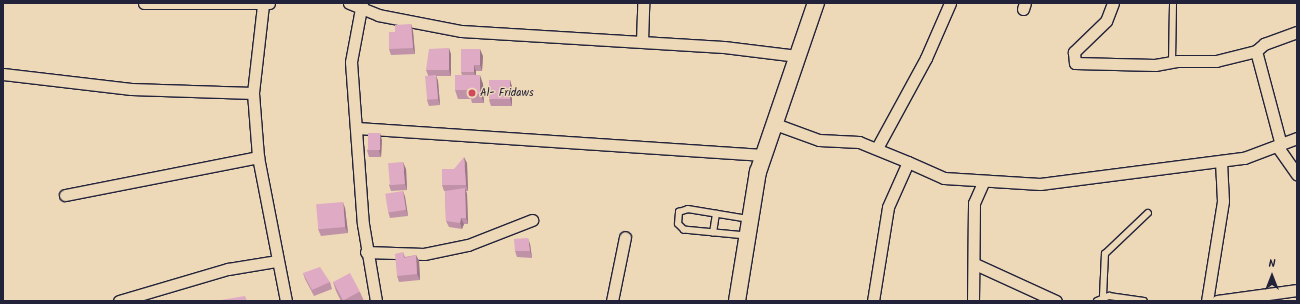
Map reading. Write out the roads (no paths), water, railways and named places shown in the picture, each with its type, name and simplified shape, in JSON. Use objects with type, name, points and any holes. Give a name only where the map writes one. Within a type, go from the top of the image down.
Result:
[{"type":"street","points":[[144,3],[266,4],[253,93],[258,157],[286,301]]},
{"type":"street","points":[[349,3],[414,24],[461,31],[642,41],[797,56]]},
{"type":"street","points":[[642,41],[643,3]]},
{"type":"street","points":[[737,301],[749,219],[763,155],[816,3]]},
{"type":"street","points":[[877,148],[926,58],[950,3]]},
{"type":"street","points":[[1113,3],[1106,21],[1074,52],[1075,63],[1155,65],[1172,62],[1216,61],[1256,51],[1264,44],[1297,32]]},
{"type":"street","points":[[361,6],[351,62],[366,252],[376,301]]},
{"type":"street","points":[[1256,51],[1279,146],[1297,175]]},
{"type":"street","points":[[3,74],[131,89],[253,93]]},
{"type":"street","points":[[775,124],[819,140],[859,142],[877,148],[944,178],[1040,184],[1221,161],[1279,146],[1297,138]]},
{"type":"street","points":[[357,128],[763,155]]},
{"type":"street","points":[[65,195],[258,157]]},
{"type":"street","points":[[1207,301],[1223,201],[1221,161]]},
{"type":"street","points":[[873,301],[888,207],[908,162]]},
{"type":"street","points":[[973,301],[975,264],[974,197],[984,181]]},
{"type":"street","points":[[366,252],[424,254],[468,245],[532,220]]},
{"type":"street","points":[[612,301],[625,237]]},
{"type":"street","points":[[119,301],[228,269],[277,261]]},
{"type":"street","points":[[975,264],[1056,301]]},
{"type":"street","points":[[1217,301],[1297,290]]},
{"type":"lane","points":[[1172,62],[1173,3]]},
{"type":"lane","points":[[746,236],[684,230],[678,224],[683,210],[749,219]]},
{"type":"lane","points":[[1103,296],[1105,254],[1148,213]]},
{"type":"lane","points":[[713,233],[716,214]]},
{"type":"lane","points":[[1097,301],[1103,296],[1144,301]]},
{"type":"place","name":"Al- Fridaws","points":[[472,93]]}]
